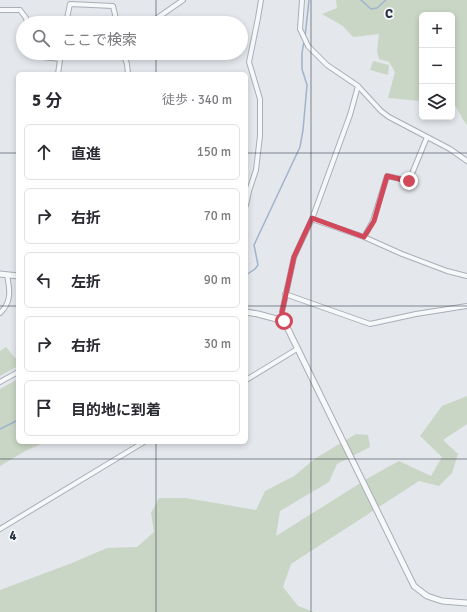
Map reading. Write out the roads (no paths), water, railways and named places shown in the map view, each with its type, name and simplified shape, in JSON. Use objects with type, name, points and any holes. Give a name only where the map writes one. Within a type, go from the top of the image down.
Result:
[{"type":"street","points":[[160,16],[182,0]]},
{"type":"street","points":[[248,196],[256,170],[260,136],[260,99],[249,62],[261,0]]},
{"type":"street","points":[[302,0],[300,29],[307,43],[327,65],[358,86],[381,111],[389,117],[450,149],[467,161]]},
{"type":"street","points":[[67,16],[70,4],[113,6],[115,16]]},
{"type":"street","points":[[0,10],[20,10],[24,16]]},
{"type":"street","points":[[58,72],[60,60]]},
{"type":"street","points":[[126,60],[128,72]]},
{"type":"street","points":[[358,86],[350,116],[312,218],[294,257],[282,312],[284,321],[297,349],[414,586],[427,596],[442,601],[467,603]]},
{"type":"street","points":[[364,237],[374,221],[387,176],[409,181],[427,137]]},
{"type":"street","points":[[312,218],[364,237],[402,254],[447,271],[467,276]]},
{"type":"street","points":[[0,274],[16,276]]},
{"type":"street","points":[[0,313],[9,302],[7,275]]},
{"type":"street","points":[[285,294],[370,324],[416,314],[467,306]]},
{"type":"street","points":[[248,312],[284,321]]},
{"type":"street","points":[[248,379],[297,349]]},
{"type":"street","points":[[0,382],[16,373]]},
{"type":"street","points":[[0,529],[141,444]]},
{"type":"waterway","points":[[305,37],[309,0]]},
{"type":"waterway","points":[[361,0],[371,9],[377,8],[386,0]]},
{"type":"waterway","points":[[248,274],[258,265],[254,245],[300,147],[307,85],[302,69],[304,41]]},
{"type":"waterway","points":[[0,429],[16,421]]}]
